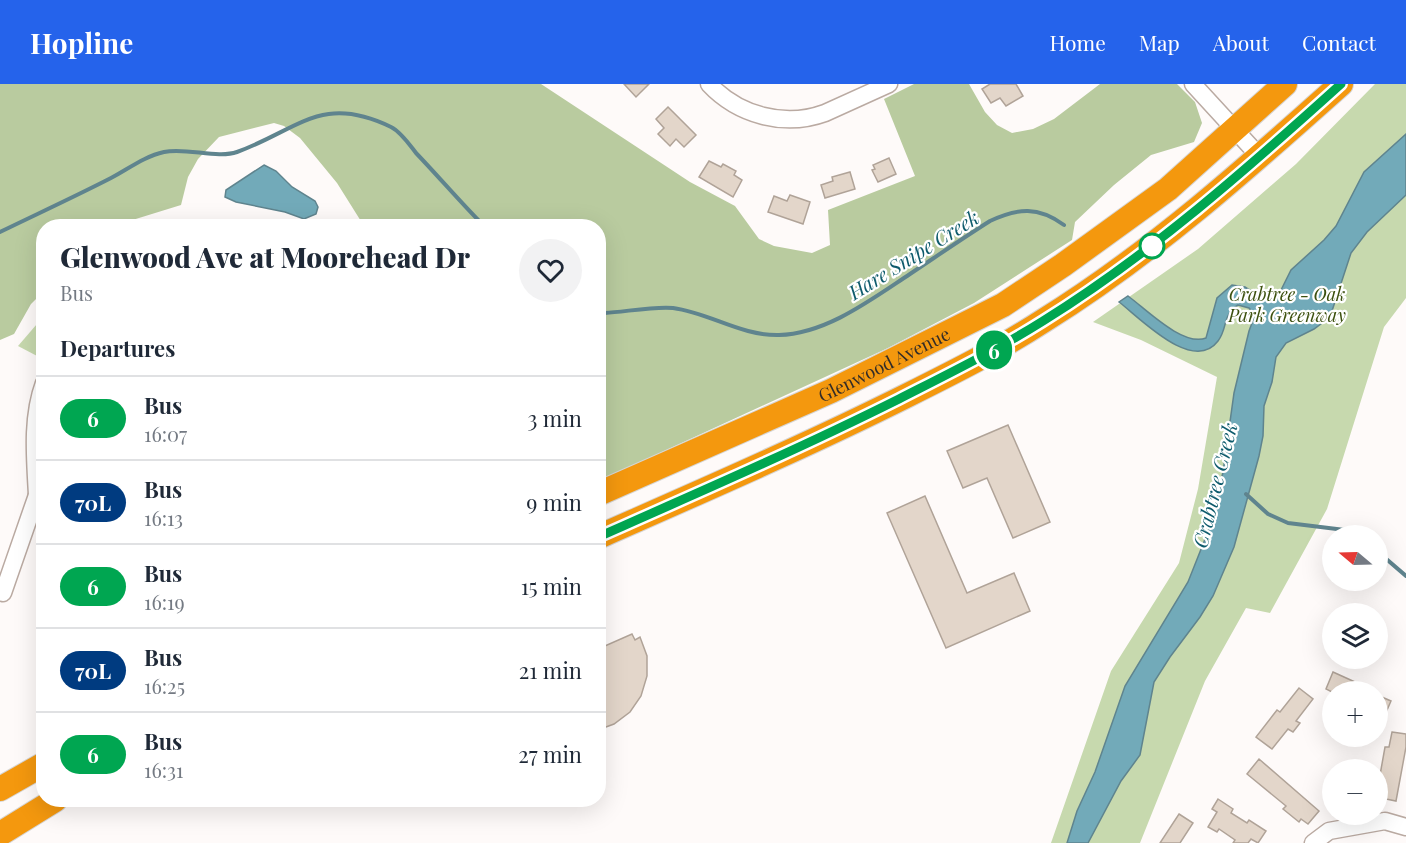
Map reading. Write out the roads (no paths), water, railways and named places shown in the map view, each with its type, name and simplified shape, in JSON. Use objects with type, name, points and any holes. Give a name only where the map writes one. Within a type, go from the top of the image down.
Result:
[{"type":"highway","name":"Glenwood Avenue","points":[[606,490],[831,391],[1003,305],[1168,189],[1285,84]]},
{"type":"highway","name":"Glenwood Avenue","points":[[606,532],[827,435],[976,360],[1043,321],[1134,260],[1260,157],[1341,84]]},
{"type":"highway","points":[[0,789],[36,769]]},
{"type":"highway","points":[[0,834],[44,807]]},
{"type":"street","points":[[709,84],[716,92],[745,110],[770,117],[798,119],[825,113],[889,84]]},
{"type":"street","points":[[1193,84],[1260,157]]},
{"type":"street","points":[[3,593],[36,506]]},
{"type":"street","points":[[1313,843],[1329,831],[1385,821],[1406,827]]},
{"type":"water","points":[[1406,134],[1406,195],[1367,232],[1351,253],[1330,317],[1314,329],[1286,343],[1276,357],[1272,382],[1264,406],[1263,436],[1259,456],[1234,547],[1213,596],[1154,682],[1140,755],[1121,781],[1088,843],[1067,843],[1125,686],[1188,582],[1211,524],[1223,472],[1234,393],[1255,315],[1249,308],[1238,305],[1227,317],[1218,341],[1207,349],[1195,351],[1167,340],[1119,302],[1128,296],[1176,332],[1197,339],[1206,338],[1217,298],[1232,285],[1245,287],[1259,296],[1271,296],[1281,290],[1291,270],[1336,226],[1364,172]]},
{"type":"water","points":[[264,165],[276,171],[292,187],[315,201],[318,207],[316,214],[304,219],[285,212],[236,202],[225,197],[226,190]]},
{"type":"waterway","name":"Hare Snipe Creek","points":[[0,232],[157,154],[173,151],[229,154],[311,118],[346,113],[367,117],[398,132],[477,219]]},
{"type":"waterway","name":"Hare Snipe Creek","points":[[606,313],[673,308],[700,314],[752,332],[779,335],[797,333],[814,329],[848,314],[990,221],[1010,213],[1028,211],[1045,215],[1064,225]]},
{"type":"waterway","points":[[1246,494],[1268,514],[1288,523],[1322,527]]},
{"type":"waterway","points":[[1388,560],[1406,576]]},
{"type":"park label","name":"Crabtree - Oak Park Greenway","points":[[1287,304]]},
{"type":"water label","name":"Crabtree Creek","points":[[1214,485]]}]
